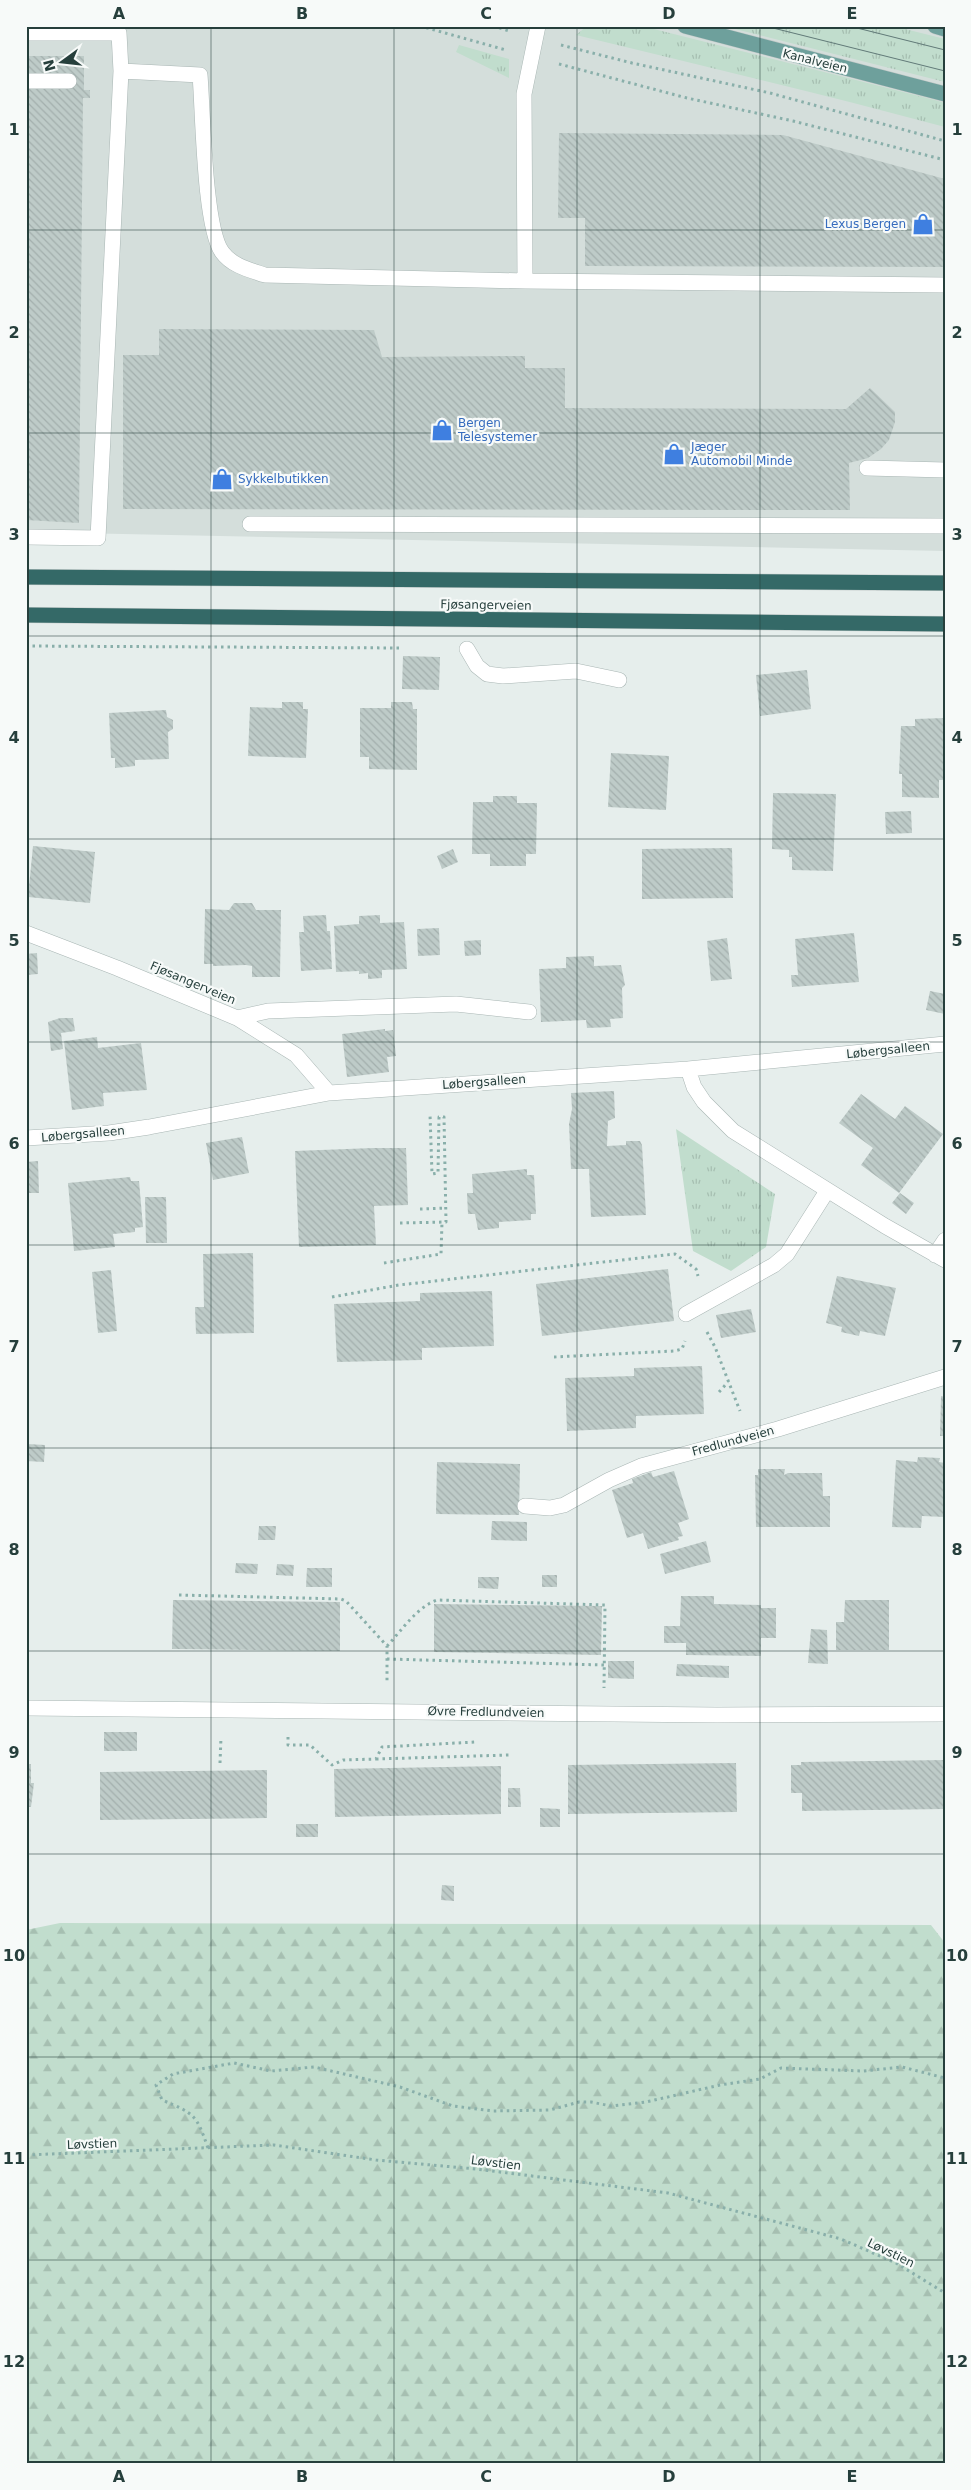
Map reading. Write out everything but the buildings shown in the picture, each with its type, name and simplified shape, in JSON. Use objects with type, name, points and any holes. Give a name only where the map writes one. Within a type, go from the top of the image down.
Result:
[{"type":"highway","name":"Fjøsangerveien","points":[[26,576],[945,583]]},
{"type":"highway","name":"Fjøsangerveien","points":[[26,615],[945,624]]},
{"type":"main road","name":"Kanalveien","points":[[685,26],[945,94]]},
{"type":"main road","points":[[935,26],[945,29]]},
{"type":"street","points":[[526,281],[524,94],[538,26]]},
{"type":"street","points":[[26,32],[119,34],[121,71],[98,538],[26,537]]},
{"type":"street","points":[[121,71],[200,75],[212,227],[222,253],[240,267],[266,275],[526,281],[945,285]]},
{"type":"street","points":[[26,81],[69,81]]},
{"type":"street","points":[[867,468],[945,470]]},
{"type":"street","points":[[250,524],[945,526]]},
{"type":"street","points":[[468,649],[477,666],[487,674],[503,676],[576,671],[620,680]]},
{"type":"street","name":"Fjøsangerveien","points":[[26,933],[109,964],[237,1018],[296,1056],[329,1093]]},
{"type":"street","points":[[237,1018],[268,1011],[446,1004],[529,1012]]},
{"type":"street","name":"Løbergsalleen","points":[[26,1138],[109,1133],[329,1093],[688,1069],[945,1044]]},
{"type":"street","points":[[688,1069],[694,1087],[704,1102],[733,1131],[827,1191],[940,1258],[945,1240]]},
{"type":"street","points":[[690,1312],[774,1265],[787,1254],[827,1191]]},
{"type":"street","name":"Fredlundveien","points":[[525,1506],[550,1508],[564,1505],[609,1480],[641,1466],[750,1437],[945,1377]]},
{"type":"street","name":"Øvre Fredlundveien","points":[[26,1708],[850,1716],[945,1714]]},
{"type":"path","points":[[420,26],[510,51]]},
{"type":"path","points":[[493,26],[502,29]]},
{"type":"path","points":[[562,45],[632,63],[770,92],[945,140]]},
{"type":"path","points":[[553,62],[687,98],[793,121],[945,160]]},
{"type":"path","points":[[400,1223],[446,1222],[444,1117],[439,1117],[438,1172],[432,1174],[429,1085]]},
{"type":"path","points":[[420,1209],[446,1208]]},
{"type":"path","points":[[384,1263],[442,1254],[442,1222]]},
{"type":"path","points":[[332,1297],[399,1285],[675,1254],[696,1269],[709,1302]]},
{"type":"path","points":[[554,1357],[682,1349],[686,1338],[690,1312]]},
{"type":"path","points":[[690,1312],[715,1347],[750,1437]]},
{"type":"path","points":[[719,1392],[728,1382]]},
{"type":"path","points":[[178,1595],[340,1598],[346,1601],[387,1646],[386,1710]]},
{"type":"path","points":[[387,1646],[418,1612],[429,1603],[437,1600],[605,1605],[603,1714]]},
{"type":"path","points":[[387,1659],[604,1665]]},
{"type":"path","points":[[376,1759],[382,1747],[476,1742]]},
{"type":"path","points":[[288,1745],[310,1745],[332,1765],[342,1760],[509,1755]]},
{"type":"path","points":[[208,2148],[198,2122],[186,2110],[162,2100],[156,2085],[173,2074],[234,2063],[271,2071],[314,2068],[400,2087],[453,2106],[493,2111],[550,2110],[585,2102],[611,2106],[646,2102],[720,2085],[760,2079],[781,2068],[863,2071],[902,2067],[945,2078]]},
{"type":"path","name":"Løvstien","points":[[26,2155],[274,2145],[376,2160],[476,2169],[668,2193],[841,2239],[896,2263],[945,2292]]},
{"type":"shaded area","points":[[26,26],[945,26],[945,551],[26,532]]},
{"type":"green space","points":[[587,26],[642,26],[935,100],[945,103],[945,127],[807,91],[576,35]]},
{"type":"green space","points":[[723,26],[893,26],[945,39],[945,82]]},
{"type":"green space","points":[[459,45],[509,59],[509,78],[456,52]]},
{"type":"green space","points":[[676,1129],[775,1194],[766,1247],[731,1271],[693,1251]]},
{"type":"green space","points":[[60,1923],[931,1925],[945,1943],[945,2464],[26,2464],[26,1930]]},
{"type":"tram line","points":[[765,26],[945,71]]},
{"type":"tram line","points":[[849,26],[945,50]]},
{"type":"place","name":"Lexus Bergen","points":[[923,224]]},
{"type":"place","name":"Bergen Telesystemer","points":[[442,430]]},
{"type":"place","name":"Jæger Automobil Minde","points":[[674,454]]},
{"type":"place","name":"Sykkelbutikken","points":[[222,479]]}]
